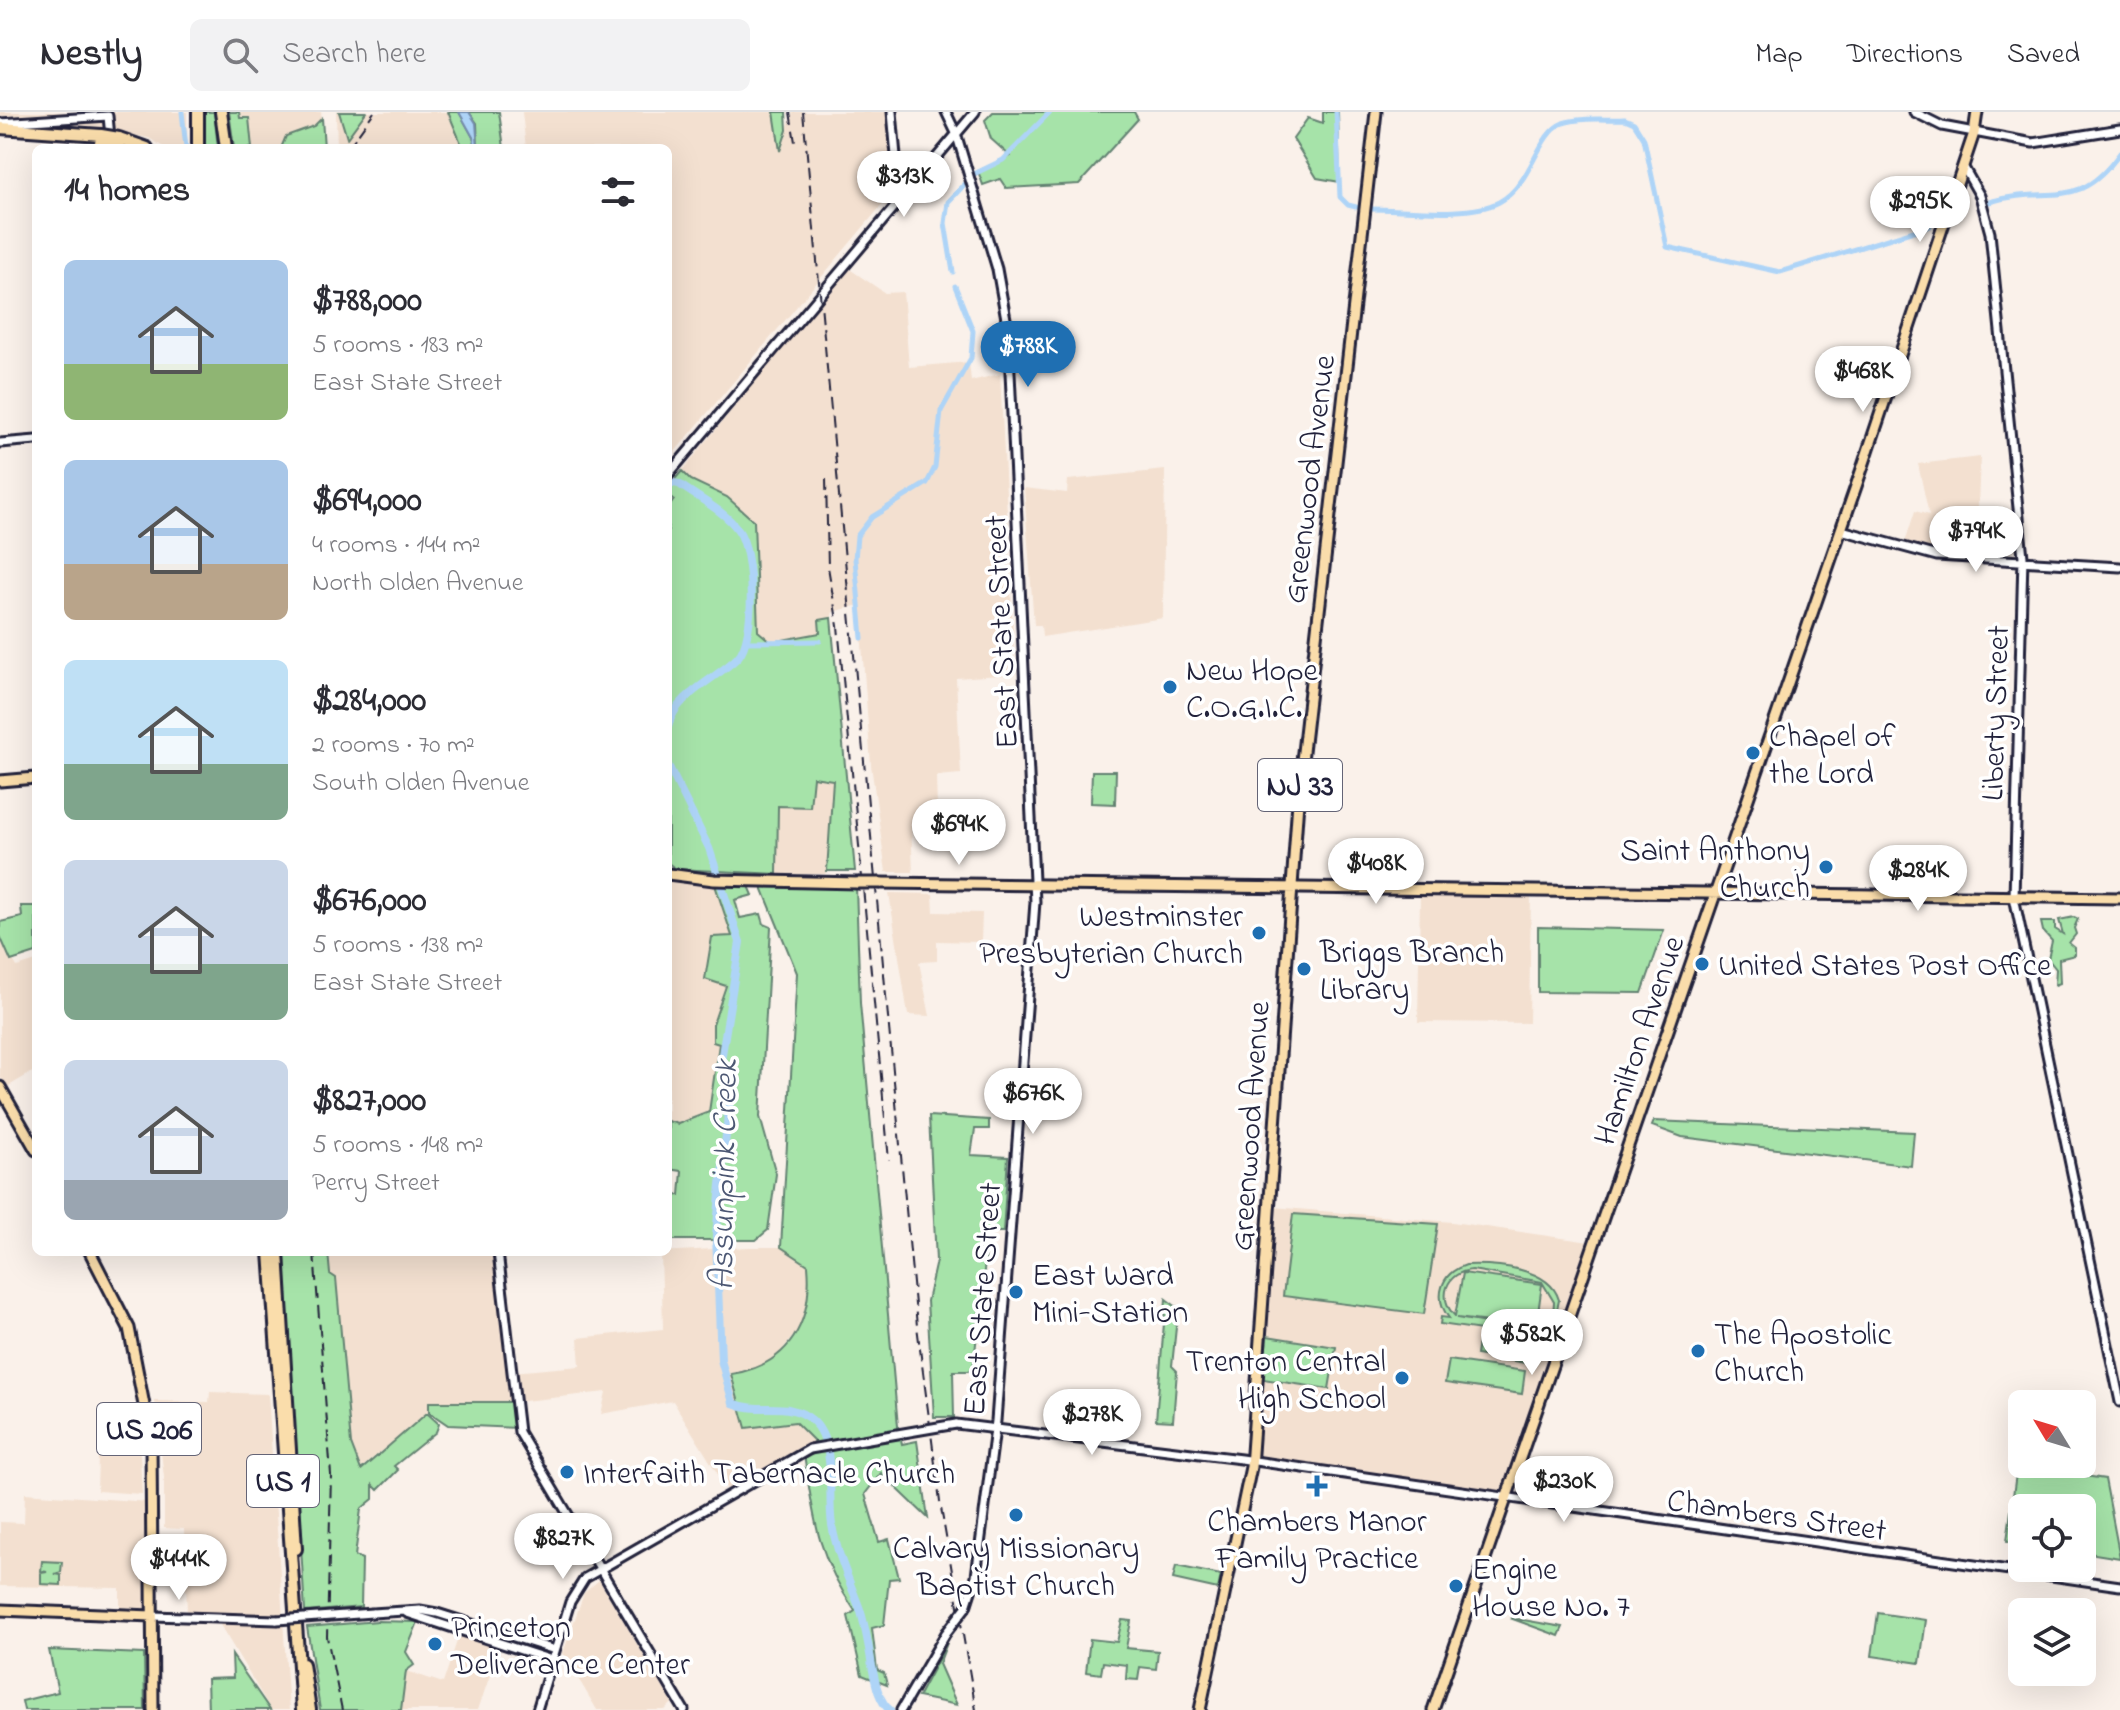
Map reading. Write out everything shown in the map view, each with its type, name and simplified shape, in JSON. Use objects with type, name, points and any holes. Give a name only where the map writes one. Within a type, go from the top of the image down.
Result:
[{"type":"highway","points":[[198,112],[198,144]]},
{"type":"highway","points":[[221,112],[225,144]]},
{"type":"highway","points":[[0,125],[101,139],[116,144]]},
{"type":"highway","points":[[0,134],[101,139]]},
{"type":"highway","name":"US 1","points":[[270,1256],[302,1710]]},
{"type":"highway","name":"US 1","points":[[278,1256],[304,1668],[310,1710]]},
{"type":"main road","name":"Greenwood Avenue","points":[[1200,1710],[1251,1461],[1305,732],[1376,112]]},
{"type":"main road","name":"Hamilton Avenue","points":[[1433,1710],[1841,530],[1974,133],[1977,112]]},
{"type":"main road","points":[[0,781],[32,778]]},
{"type":"main road","points":[[672,875],[714,880],[858,883],[2120,898]]},
{"type":"main road","points":[[0,1087],[32,1143]]},
{"type":"main road","name":"US 206","points":[[92,1256],[129,1328],[151,1441],[153,1710]]},
{"type":"main road","points":[[0,1610],[152,1616]]},
{"type":"street","points":[[892,112],[900,200]]},
{"type":"street","name":"East State Street","points":[[903,1708],[946,1633],[973,1595],[995,1427],[1036,884],[1008,330],[997,269],[956,133],[946,112]]},
{"type":"street","points":[[672,470],[975,112]]},
{"type":"street","points":[[1914,112],[1939,126],[2037,143],[2120,129]]},
{"type":"street","points":[[0,125],[108,116],[119,144]]},
{"type":"street","name":"Liberty Street","points":[[1963,166],[1975,183],[1985,209],[1993,251],[2023,561],[2014,897],[2120,1402]]},
{"type":"street","points":[[0,443],[32,440]]},
{"type":"street","points":[[1841,530],[1937,556],[2120,567]]},
{"type":"street","points":[[498,1256],[519,1432],[684,1710]]},
{"type":"street","name":"Chambers Street","points":[[599,1570],[810,1449],[956,1424],[1251,1461],[2120,1586]]},
{"type":"street","points":[[537,1710],[575,1590],[585,1578],[599,1570]]},
{"type":"street","points":[[152,1616],[277,1620],[393,1611],[437,1613],[555,1650]]},
{"type":"street","points":[[393,1611],[435,1620],[552,1660]]},
{"type":"street","points":[[903,1708],[913,1710]]},
{"type":"shaded area","points":[[0,112],[187,112],[187,144],[159,144],[149,138],[106,130],[0,127]]},
{"type":"shaded area","points":[[239,112],[321,112],[322,118],[314,126],[286,136],[283,144],[252,144],[249,118],[240,118]]},
{"type":"shaded area","points":[[336,112],[448,112],[461,144],[337,144]]},
{"type":"shaded area","points":[[522,112],[774,112],[780,149],[793,112],[891,112],[897,187],[672,455],[672,144],[526,144]]},
{"type":"shaded area","points":[[848,268],[885,293],[903,292],[909,367],[969,362],[971,381],[1000,374],[1015,674],[956,678],[961,774],[936,776],[937,808],[911,825],[913,872],[886,872],[871,765],[859,605],[833,612],[831,618],[819,620],[820,633],[773,640],[773,643],[758,631],[754,521],[727,497],[691,480],[682,471]]},
{"type":"shaded area","points":[[1980,457],[1976,556],[1904,545],[1915,511],[1929,515],[1918,464]]},
{"type":"shaded area","points":[[1165,470],[1163,618],[1042,637],[1041,625],[1034,625],[1024,488],[1067,493],[1068,480]]},
{"type":"shaded area","points":[[812,777],[833,779],[827,871],[825,874],[777,874],[778,806]]},
{"type":"shaded area","points":[[672,881],[715,885],[732,937],[712,937],[705,979],[726,985],[721,1004],[717,1071],[709,1112],[678,1124],[672,1122]]},
{"type":"shaded area","points":[[889,893],[933,894],[934,912],[982,913],[981,942],[937,941],[937,961],[919,962],[930,1016],[908,1015]]},
{"type":"shaded area","points":[[1420,895],[1531,895],[1529,1023],[1418,1022]]},
{"type":"shaded area","points":[[0,936],[17,967],[32,962],[32,1072],[7,1087],[0,1076]]},
{"type":"shaded area","name":"Trenton Central High School","points":[[1273,1207],[1452,1222],[1590,1242],[1505,1492],[1256,1455]]},
{"type":"shaded area","points":[[781,1247],[808,1265],[810,1291],[806,1320],[778,1355],[757,1370],[731,1374],[795,1422],[816,1443],[817,1451],[730,1494],[673,1401],[601,1414],[606,1392],[515,1402],[430,1402],[429,1412],[360,1469],[351,1444],[336,1278],[330,1274],[328,1256],[501,1256],[512,1372],[580,1366],[578,1338],[663,1329],[661,1256],[672,1256],[672,1251]]},
{"type":"shaded area","points":[[210,1392],[268,1394],[289,1710],[271,1710],[213,1613],[187,1613],[184,1529],[164,1528],[164,1477],[155,1401],[209,1402]]},
{"type":"shaded area","points":[[109,1433],[139,1435],[142,1494],[97,1491],[98,1457],[106,1457]]},
{"type":"shaded area","points":[[25,1493],[148,1502],[146,1611],[120,1611],[120,1588],[0,1586],[0,1522],[24,1523]]},
{"type":"shaded area","points":[[599,1580],[672,1703],[665,1710],[597,1710],[563,1653],[584,1593]]},
{"type":"shaded area","points":[[459,1635],[499,1649],[478,1710],[401,1710],[406,1671],[443,1683]]},
{"type":"green space","points":[[202,112],[214,112],[218,144],[204,144]]},
{"type":"green space","points":[[229,112],[239,112],[240,118],[249,118],[252,144],[233,144]]},
{"type":"green space","points":[[339,112],[366,112],[347,138]]},
{"type":"green space","points":[[448,112],[459,112],[474,139],[473,144],[461,144]]},
{"type":"green space","points":[[469,112],[499,112],[503,144],[478,144],[477,123]]},
{"type":"green space","points":[[774,112],[786,112],[787,130],[780,151]]},
{"type":"green space","points":[[993,112],[1134,112],[1138,119],[1079,184],[1006,188],[1000,179],[983,185],[978,171],[1010,156],[991,139],[985,120]]},
{"type":"green space","points":[[1323,112],[1338,112],[1340,182],[1317,178],[1293,139],[1308,118],[1323,123]]},
{"type":"green space","points":[[322,118],[324,144],[283,144],[286,136],[314,126]]},
{"type":"green space","points":[[682,471],[691,480],[727,497],[754,521],[758,631],[771,642],[820,633],[819,620],[831,618],[855,871],[827,871],[833,780],[813,777],[810,807],[778,806],[777,874],[676,869],[672,866],[672,482]]},
{"type":"green space","points":[[1092,771],[1116,771],[1115,804],[1091,803]]},
{"type":"green space","points":[[715,885],[749,886],[753,895],[735,900],[740,918],[761,914],[764,924],[771,927],[760,1117],[776,1174],[768,1230],[756,1240],[672,1240],[672,1196],[680,1195],[682,1171],[672,1170],[672,1122],[678,1124],[709,1112],[719,1044],[713,1042],[713,1024],[726,986],[705,979],[712,937],[732,936]]},
{"type":"green space","points":[[762,887],[856,887],[860,1003],[898,1426],[902,1444],[917,1441],[928,1518],[881,1473],[865,1494],[879,1542],[889,1539],[899,1578],[889,1579],[884,1625],[872,1628],[877,1670],[884,1673],[887,1685],[862,1675],[848,1616],[855,1611],[832,1572],[819,1536],[804,1455],[816,1451],[816,1443],[795,1422],[746,1428],[731,1374],[751,1369],[783,1351],[794,1338],[801,1322],[809,1286],[808,1265],[781,1247],[797,973]]},
{"type":"green space","points":[[21,906],[32,906],[32,954],[11,961],[0,936],[0,922],[22,917]]},
{"type":"green space","points":[[2078,919],[2074,928],[2076,934],[2069,943],[2075,948],[2075,955],[2059,959],[2060,983],[2055,985],[2056,969],[2048,959],[2052,941],[2043,931],[2041,922],[2055,922],[2055,929],[2063,934],[2059,920]]},
{"type":"green space","points":[[1538,927],[1664,930],[1642,993],[1538,992]]},
{"type":"green space","points":[[929,1116],[989,1120],[989,1129],[975,1129],[971,1155],[1008,1157],[1003,1232],[980,1232],[978,1248],[986,1252],[973,1371],[953,1371],[954,1417],[934,1417],[927,1301],[936,1261]]},
{"type":"green space","points":[[1654,1121],[1914,1132],[1911,1166],[1682,1137],[1652,1126]]},
{"type":"green space","points":[[1293,1214],[1438,1224],[1424,1314],[1283,1296]]},
{"type":"green space","points":[[283,1256],[328,1256],[330,1274],[336,1278],[351,1444],[361,1470],[427,1413],[439,1424],[436,1432],[394,1466],[398,1470],[378,1490],[373,1485],[373,1499],[361,1509],[355,1556],[362,1559],[361,1607],[305,1612]]},
{"type":"green space","points":[[1466,1265],[1492,1265],[1533,1274],[1554,1289],[1559,1300],[1555,1320],[1536,1338],[1440,1324],[1441,1317],[1449,1318],[1441,1302],[1441,1294],[1445,1280]],"holes":[[[1472,1270],[1542,1282],[1554,1302],[1547,1322],[1536,1328],[1542,1284],[1463,1273],[1455,1316],[1446,1302],[1446,1294],[1450,1281],[1463,1272]],[[1457,1318],[1536,1328],[1527,1330]]]},
{"type":"green space","points":[[1166,1299],[1178,1308],[1172,1366],[1177,1371],[1173,1421],[1156,1420]]},
{"type":"green space","points":[[1267,1336],[1336,1347],[1329,1389],[1263,1379]]},
{"type":"green space","points":[[1478,1342],[1528,1350],[1526,1363],[1476,1355]]},
{"type":"green space","points":[[1449,1360],[1525,1371],[1522,1394],[1445,1383]]},
{"type":"green space","points":[[429,1402],[515,1402],[518,1428],[448,1425],[429,1412]]},
{"type":"green space","points":[[2015,1478],[2105,1479],[2120,1558],[2096,1554],[2096,1494],[2013,1494]]},
{"type":"green space","points":[[42,1561],[62,1562],[61,1572],[55,1574],[61,1575],[61,1585],[41,1584],[41,1573],[47,1572],[41,1571]]},
{"type":"green space","points":[[1176,1566],[1221,1575],[1218,1589],[1173,1579]]},
{"type":"green space","points":[[1878,1613],[1926,1620],[1920,1663],[1872,1656]]},
{"type":"green space","points":[[1512,1618],[1563,1627],[1559,1636]]},
{"type":"green space","points":[[1122,1620],[1131,1621],[1126,1648],[1158,1651],[1156,1669],[1140,1667],[1138,1680],[1126,1679],[1127,1665],[1103,1662],[1101,1674],[1086,1672],[1090,1639],[1117,1642]]},
{"type":"green space","points":[[378,1621],[418,1622],[406,1652],[414,1665],[406,1671],[401,1710],[320,1710],[307,1627]]},
{"type":"green space","points":[[947,1643],[939,1664],[957,1705],[918,1697]]},
{"type":"green space","points":[[49,1650],[144,1654],[145,1710],[24,1710],[22,1701],[58,1692]]},
{"type":"green space","points":[[232,1655],[270,1710],[208,1710],[207,1679],[233,1678]]},
{"type":"water","points":[[459,112],[469,112],[476,123],[478,144],[473,144],[474,139]]},
{"type":"waterway","points":[[182,112],[186,144]]},
{"type":"waterway","points":[[974,174],[1003,160],[1050,112]]},
{"type":"waterway","points":[[1336,112],[1340,197],[1348,205],[1356,207]]},
{"type":"waterway","points":[[1371,209],[1436,212],[1486,207],[1510,194],[1547,137],[1563,123],[1625,119],[1634,123],[1644,139],[1667,247],[1780,272],[1930,226]]},
{"type":"waterway","points":[[1989,202],[2076,191],[2105,172],[2120,153]]},
{"type":"waterway","points":[[953,272],[945,223],[948,202],[966,183]]},
{"type":"waterway","points":[[862,638],[855,559],[857,536],[872,517],[927,483],[935,467],[941,411],[971,358],[973,331],[955,286]]},
{"type":"waterway","name":"Assunpink Creek","points":[[672,483],[711,505],[738,530],[747,556],[751,594],[748,632],[738,657],[689,695],[672,716]]},
{"type":"waterway","points":[[746,642],[820,641]]},
{"type":"waterway","name":"Assunpink Creek","points":[[672,773],[709,848],[740,942],[721,1061],[730,1094],[716,1235],[721,1360],[733,1403],[754,1408],[793,1410],[812,1420],[820,1430],[830,1470],[834,1536],[861,1612],[878,1690],[890,1710]]},
{"type":"railway","points":[[351,144],[374,112]]},
{"type":"railway","points":[[790,112],[795,142]]},
{"type":"railway","points":[[803,112],[917,1326],[940,1502],[976,1710]]},
{"type":"railway","points":[[826,479],[828,567],[838,626],[889,1160]]},
{"type":"railway","points":[[314,1256],[331,1475],[327,1637],[342,1710]]},
{"type":"place","name":"New Hope C.O.G.I.C.","points":[[1170,687]]},
{"type":"place","name":"Chapel of the Lord","points":[[1753,753]]},
{"type":"place","name":"Saint Anthony Church","points":[[1826,867]]},
{"type":"place","name":"Westminster Presbyterian Church","points":[[1259,933]]},
{"type":"place","name":"United States Post Office","points":[[1702,964]]},
{"type":"place","name":"Briggs Branch Library","points":[[1304,969]]},
{"type":"place","name":"East Ward Mini-Station","points":[[1016,1292]]},
{"type":"place","name":"The Apostolic Church","points":[[1698,1351]]},
{"type":"place","name":"Trenton Central High School","points":[[1402,1378]]},
{"type":"place","name":"Interfaith Tabernacle Church","points":[[567,1472]]},
{"type":"place","name":"Chambers Manor Family Practice","points":[[1317,1486]]},
{"type":"place","name":"Calvary Missionary Baptist Church","points":[[1016,1515]]},
{"type":"place","name":"Engine House No. 7","points":[[1456,1586]]},
{"type":"place","name":"Princeton Deliverance Center","points":[[435,1644]]}]
